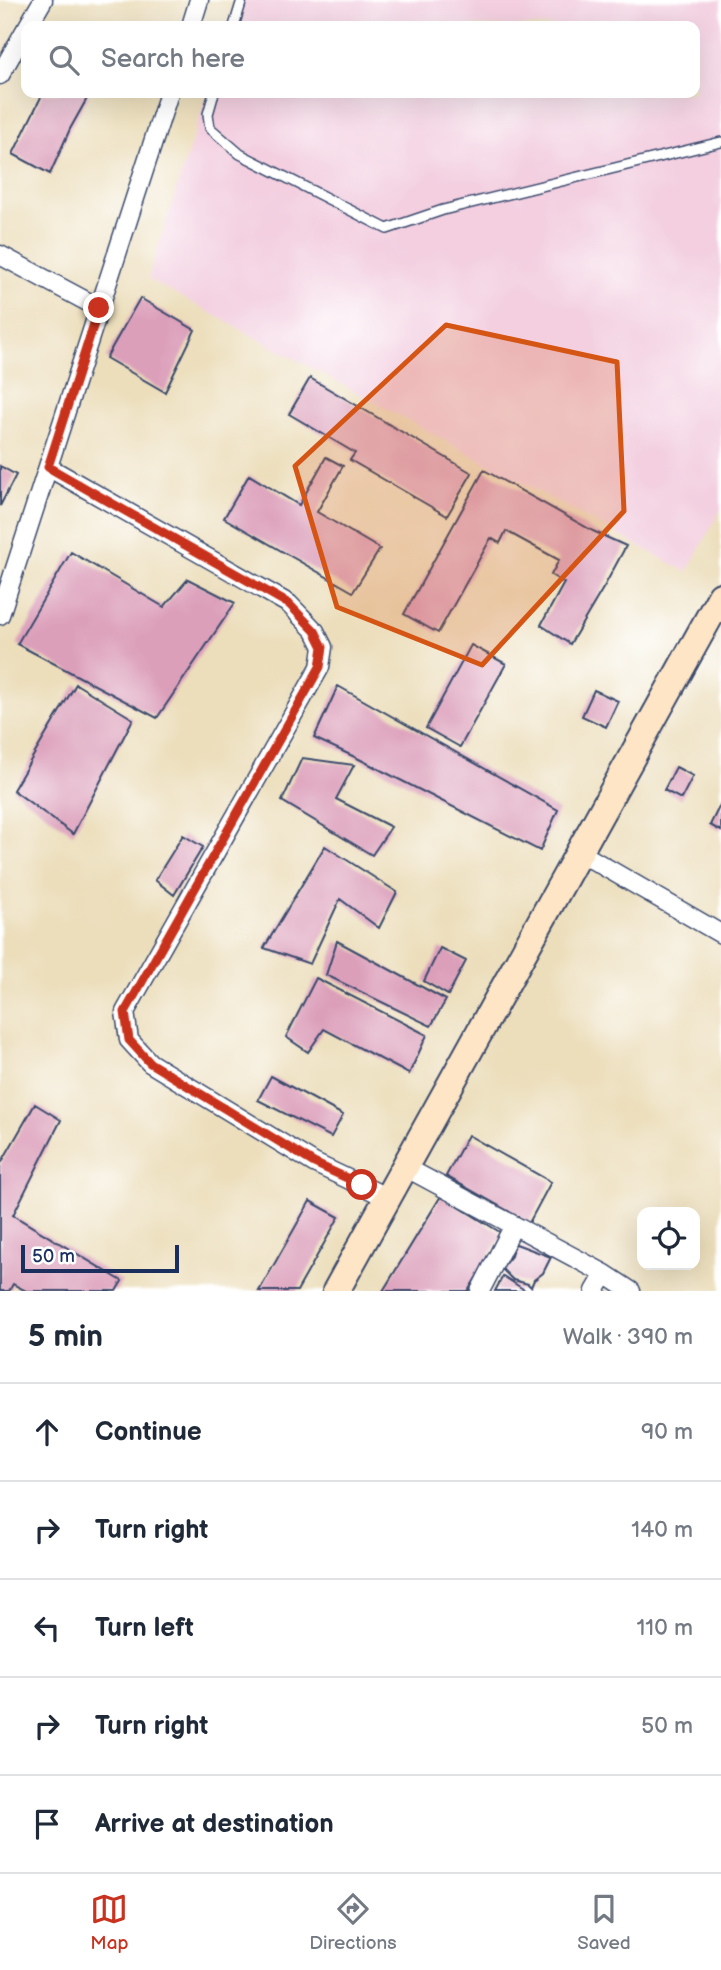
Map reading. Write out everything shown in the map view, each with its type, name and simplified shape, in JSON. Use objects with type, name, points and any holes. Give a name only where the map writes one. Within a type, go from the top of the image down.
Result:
[{"type":"main road","points":[[336,1291],[721,596]]},
{"type":"street","points":[[31,21],[43,0]]},
{"type":"street","points":[[193,21],[199,0]]},
{"type":"street","points":[[0,75],[21,38]]},
{"type":"street","points":[[0,615],[167,98]]},
{"type":"street","points":[[0,255],[99,308]]},
{"type":"street","points":[[48,467],[289,604],[315,631],[323,647],[320,667],[125,1012],[129,1040],[150,1063],[314,1163],[388,1198]]},
{"type":"street","points":[[579,852],[721,934]]},
{"type":"street","points":[[405,1167],[605,1274],[631,1291]]},
{"type":"street","points":[[480,1291],[513,1227]]},
{"type":"street","points":[[595,1291],[605,1274]]},
{"type":"lane","points":[[236,21],[242,0]]},
{"type":"lane","points":[[213,98],[208,114],[211,128],[240,154],[387,229],[443,210],[721,142]]},
{"type":"highlighted area","points":[[446,325],[617,362],[624,511],[482,665],[337,607],[295,466]]},
{"type":"shaded area","points":[[236,0],[721,0],[721,509],[687,572],[148,279],[205,98],[700,98],[700,21],[229,21]]},
{"type":"building","points":[[41,98],[87,98],[50,174],[13,154]]},
{"type":"building","points":[[140,298],[195,330],[165,392],[106,358]]},
{"type":"building","points":[[310,378],[472,473],[447,516],[350,460],[355,453],[289,414]]},
{"type":"building","points":[[326,457],[343,466],[317,512],[380,549],[353,592],[224,518],[249,475],[299,505]]},
{"type":"building","points":[[0,466],[16,475],[0,506]]},
{"type":"building","points":[[484,470],[593,531],[626,546],[570,644],[541,625],[564,583],[551,575],[559,560],[506,531],[500,543],[491,538],[438,633],[404,614]]},
{"type":"building","points":[[71,552],[164,607],[188,579],[235,603],[157,718],[17,644]]},
{"type":"building","points":[[471,645],[506,664],[460,747],[426,728]]},
{"type":"building","points":[[76,684],[133,719],[73,834],[13,790]]},
{"type":"building","points":[[338,686],[558,810],[540,851],[314,738]]},
{"type":"building","points":[[594,690],[618,701],[606,727],[582,716]]},
{"type":"building","points":[[302,758],[354,765],[336,799],[391,827],[372,855],[282,801]]},
{"type":"building","points":[[676,767],[693,776],[681,799],[664,790]]},
{"type":"building","points":[[721,803],[721,831],[710,825]]},
{"type":"building","points":[[183,835],[203,847],[174,895],[155,880]]},
{"type":"building","points":[[325,846],[397,892],[379,928],[340,899],[310,964],[264,948]]},
{"type":"building","points":[[337,941],[446,1000],[431,1026],[326,975]]},
{"type":"building","points":[[440,948],[466,961],[448,995],[424,981]]},
{"type":"building","points":[[316,978],[427,1035],[409,1074],[324,1029],[308,1052],[286,1037]]},
{"type":"building","points":[[271,1076],[343,1115],[331,1137],[258,1100]]},
{"type":"building","points":[[35,1104],[61,1120],[13,1215],[122,1281],[116,1291],[26,1291],[13,1284],[9,1291],[0,1291],[0,1165]]},
{"type":"building","points":[[468,1135],[551,1182],[529,1223],[446,1176]]},
{"type":"building","points":[[441,1196],[503,1234],[468,1291],[383,1291]]},
{"type":"building","points":[[310,1201],[339,1217],[297,1291],[259,1291]]},
{"type":"building","points":[[516,1244],[551,1257],[543,1273],[534,1280],[531,1287],[513,1280],[503,1270],[502,1267]]},
{"type":"building","points":[[503,1276],[526,1291],[495,1291]]},
{"type":"route","points":[[99,308],[48,467],[289,604],[315,631],[323,647],[320,667],[125,1012],[129,1040],[150,1063],[314,1163],[362,1185]]}]
